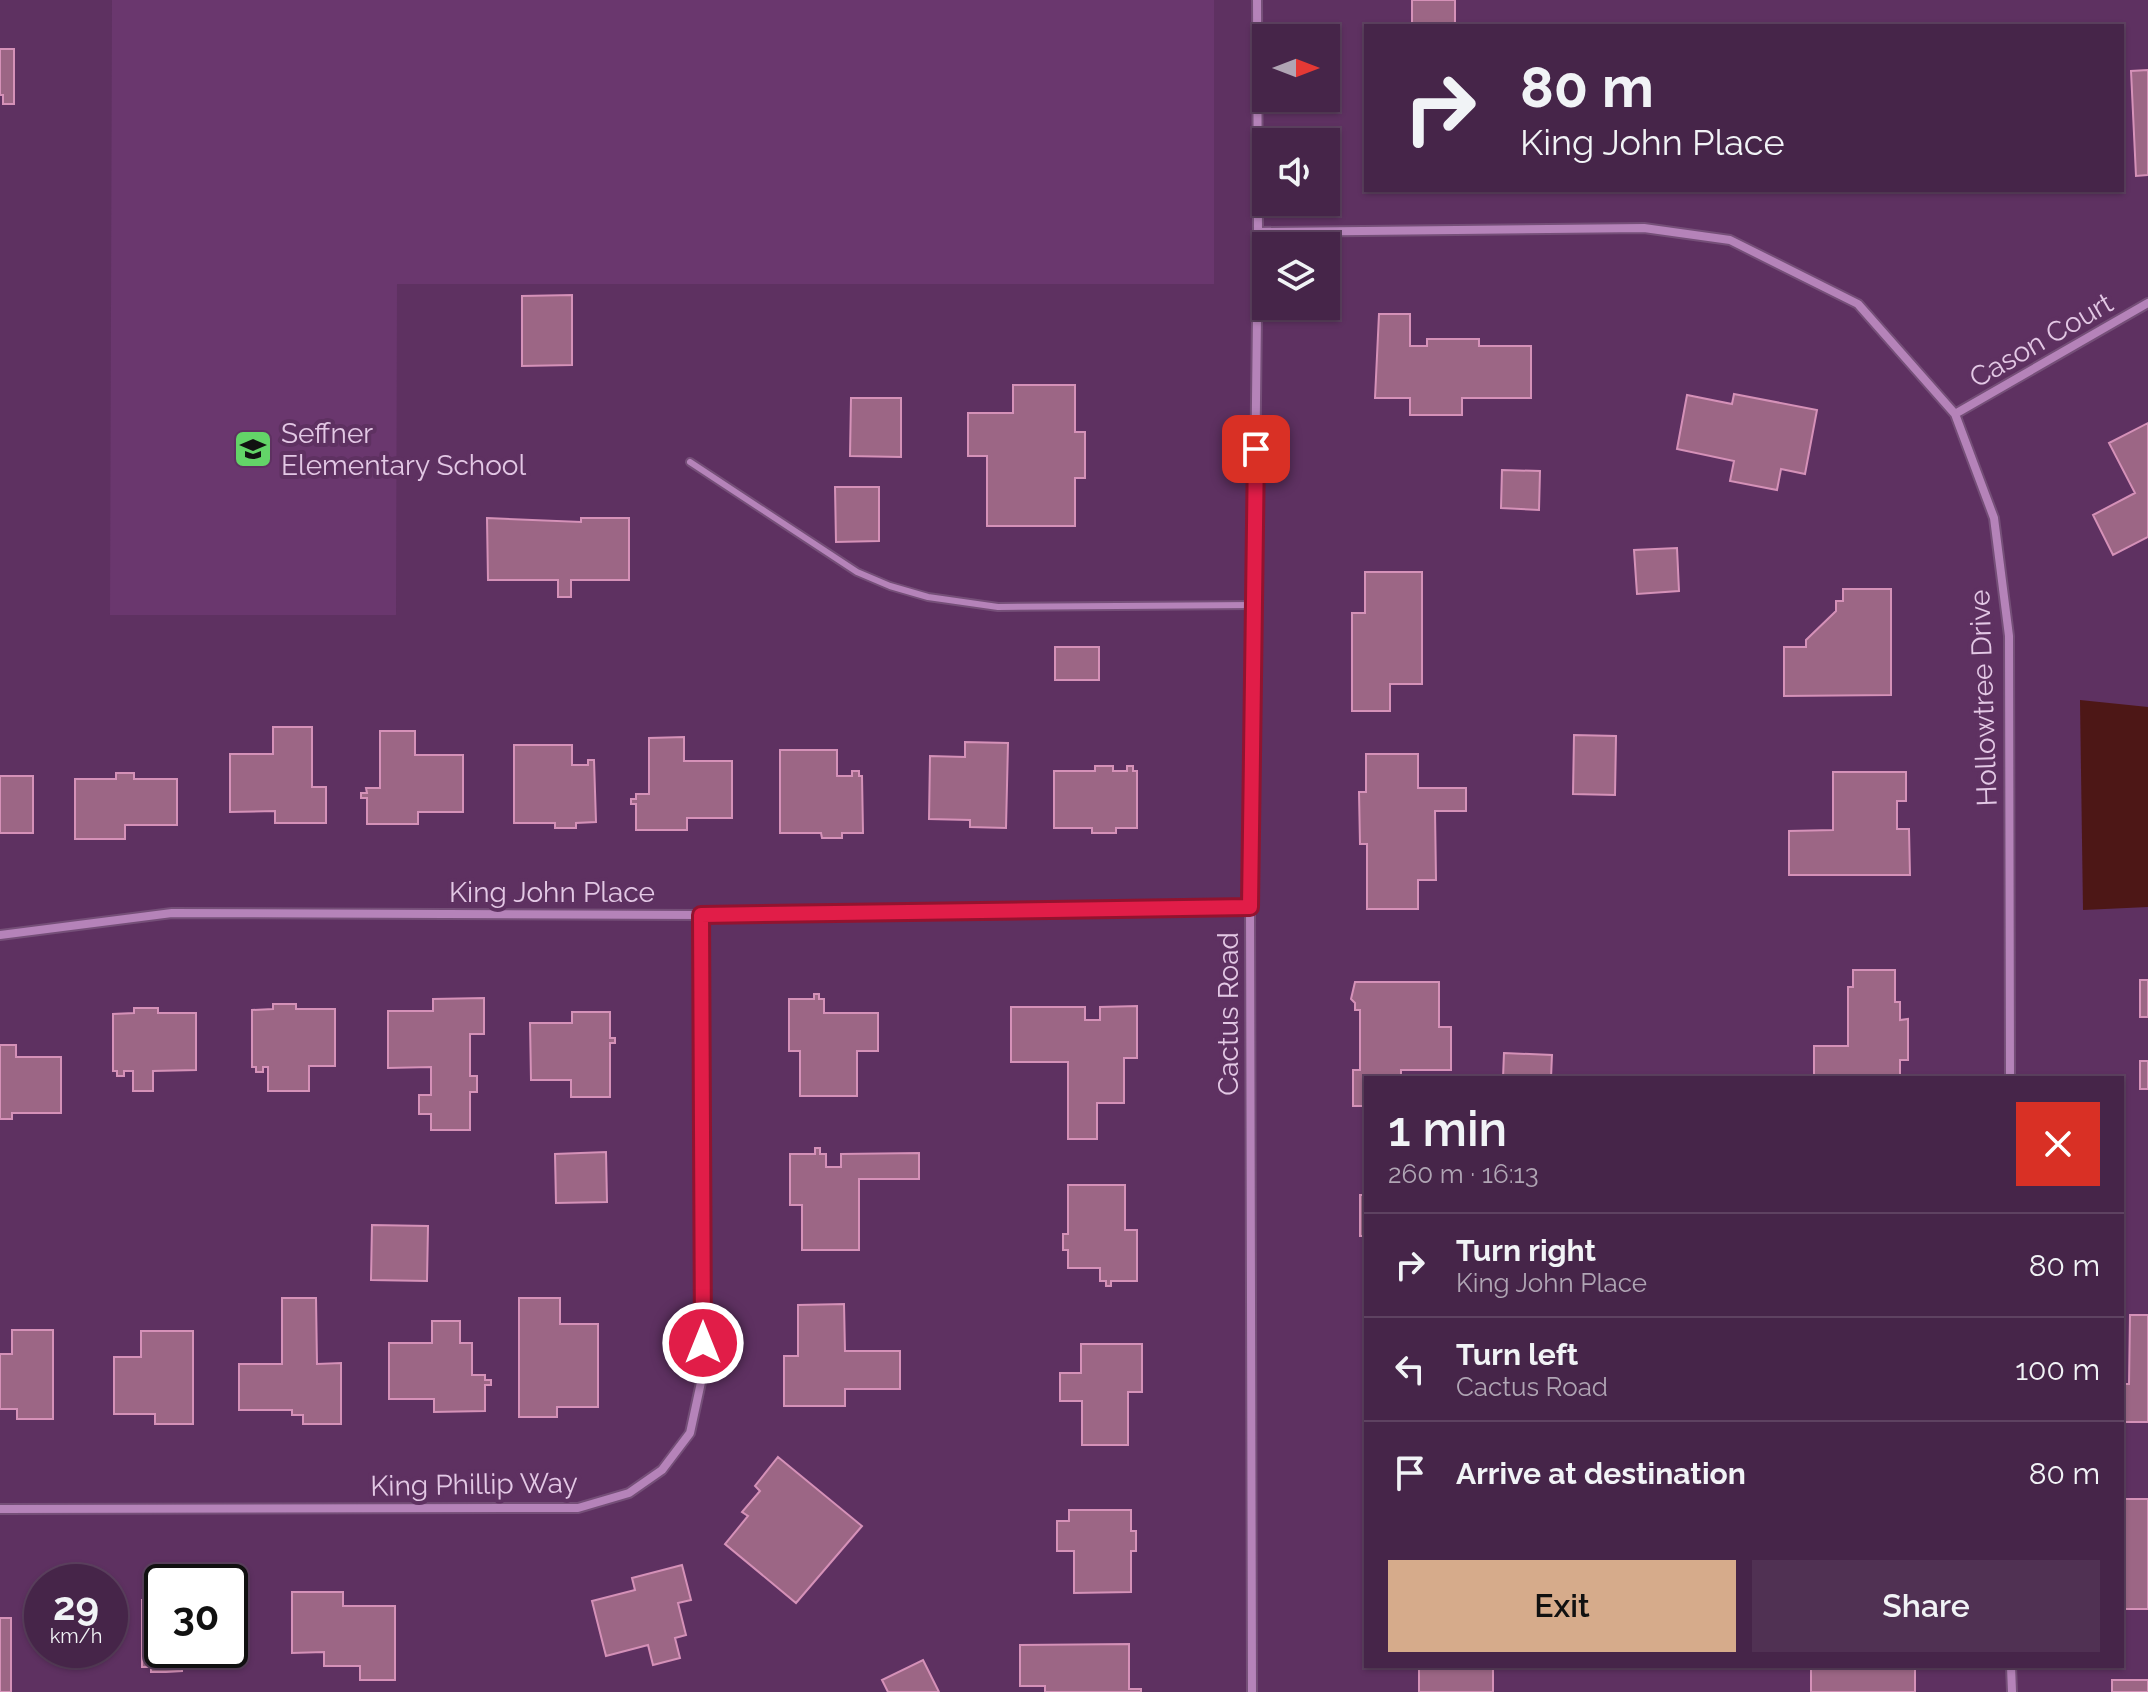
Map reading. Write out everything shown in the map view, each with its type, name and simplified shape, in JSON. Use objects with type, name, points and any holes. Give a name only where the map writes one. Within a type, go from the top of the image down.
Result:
[{"type":"street","name":"Cactus Road","points":[[1257,0],[1258,232]]},
{"type":"street","name":"Hollowtree Drive","points":[[1258,232],[1644,228],[1730,240],[1858,304],[1955,414],[1994,518],[2009,636],[2010,1076]]},
{"type":"street","name":"Cason Court","points":[[1955,414],[2148,303]]},
{"type":"street","name":"Cactus Road","points":[[1252,1692],[1250,907],[1257,320]]},
{"type":"street","name":"King John Place","points":[[0,935],[172,913],[701,915],[1250,907]]},
{"type":"street","name":"King Phillip Way","points":[[0,1509],[578,1508],[629,1493],[662,1470],[690,1433],[703,1373],[701,915]]},
{"type":"street","points":[[2011,1668],[2012,1692]]},
{"type":"lane","points":[[690,462],[857,572],[928,597],[998,607],[1254,605]]},
{"type":"shaded area","name":"Seffner Elementary School","points":[[112,0],[1214,0],[1214,284],[397,284],[396,615],[110,615]]},
{"type":"shaded area","points":[[2080,700],[2148,707],[2148,907],[2083,910]]},
{"type":"building","points":[[1412,0],[1455,0],[1455,24],[1412,24]]},
{"type":"building","points":[[0,49],[14,49],[14,104],[3,104],[3,95],[0,95]]},
{"type":"building","points":[[2148,70],[2148,175],[2136,176],[2131,71]]},
{"type":"building","points":[[572,295],[572,365],[522,366],[522,296]]},
{"type":"building","points":[[1379,314],[1410,314],[1410,346],[1427,346],[1427,339],[1479,339],[1479,346],[1531,346],[1531,398],[1462,398],[1462,415],[1410,415],[1410,398],[1375,398]]},
{"type":"building","points":[[1013,385],[1075,385],[1075,432],[1085,432],[1085,478],[1075,478],[1075,526],[987,526],[987,456],[968,456],[968,413],[1013,413]]},
{"type":"building","points":[[1734,394],[1817,410],[1805,474],[1781,469],[1777,490],[1730,481],[1734,461],[1677,449],[1687,395],[1732,404]]},
{"type":"building","points":[[851,398],[901,398],[901,457],[850,456]]},
{"type":"building","points":[[2148,423],[2148,537],[2113,555],[2093,515],[2135,493],[2109,443]]},
{"type":"building","points":[[1502,470],[1540,471],[1539,510],[1501,508]]},
{"type":"building","points":[[835,487],[879,487],[879,541],[836,542]]},
{"type":"building","points":[[487,518],[581,522],[581,518],[629,518],[629,580],[571,580],[571,597],[558,597],[558,580],[488,580]]},
{"type":"building","points":[[1677,548],[1679,591],[1637,594],[1634,550]]},
{"type":"building","points":[[1365,572],[1422,572],[1422,684],[1390,684],[1390,711],[1352,711],[1352,613],[1365,613]]},
{"type":"building","points":[[1843,589],[1891,589],[1891,695],[1784,696],[1784,647],[1806,647],[1806,640],[1836,611],[1836,601],[1843,601]]},
{"type":"building","points":[[1055,647],[1099,647],[1099,680],[1055,680]]},
{"type":"building","points":[[273,727],[312,727],[312,787],[326,787],[326,823],[275,823],[275,811],[230,812],[230,754],[273,754]]},
{"type":"building","points":[[380,731],[415,731],[415,755],[463,755],[463,812],[418,812],[418,824],[367,824],[367,798],[361,798],[361,793],[367,793],[366,788],[380,788]]},
{"type":"building","points":[[1574,735],[1616,736],[1615,795],[1573,794]]},
{"type":"building","points":[[684,737],[684,761],[732,761],[732,818],[687,818],[687,830],[636,830],[636,804],[631,804],[631,799],[636,799],[636,794],[649,794],[649,738]]},
{"type":"building","points":[[965,742],[1008,743],[1006,828],[970,827],[970,820],[929,819],[930,756],[965,757]]},
{"type":"building","points":[[514,745],[572,745],[572,765],[588,765],[588,760],[594,760],[596,822],[576,823],[576,828],[555,828],[555,823],[514,823]]},
{"type":"building","points":[[780,750],[837,750],[837,776],[852,776],[852,771],[859,771],[859,776],[862,776],[863,833],[842,833],[842,838],[822,838],[821,833],[780,833]]},
{"type":"building","points":[[1366,754],[1418,754],[1418,788],[1466,788],[1466,811],[1435,811],[1436,880],[1418,880],[1418,909],[1367,909],[1367,844],[1360,844],[1359,792],[1366,792]]},
{"type":"building","points":[[1095,766],[1113,766],[1113,771],[1127,771],[1127,766],[1133,766],[1133,771],[1137,771],[1137,828],[1116,828],[1116,833],[1092,833],[1092,828],[1054,828],[1054,771],[1095,771]]},
{"type":"building","points":[[1833,772],[1906,772],[1906,801],[1897,801],[1897,829],[1909,829],[1910,875],[1789,875],[1789,831],[1833,830]]},
{"type":"building","points":[[116,773],[134,773],[134,779],[177,779],[177,825],[125,825],[125,839],[75,839],[75,779],[116,779]]},
{"type":"building","points":[[0,776],[33,776],[33,833],[0,833]]},
{"type":"building","points":[[1853,970],[1895,970],[1895,1002],[1900,1002],[1900,1020],[1908,1019],[1908,1060],[1900,1060],[1900,1076],[1814,1076],[1814,1046],[1848,1046],[1848,987],[1853,987]]},
{"type":"building","points":[[2140,980],[2148,980],[2148,1017],[2140,1017]]},
{"type":"building","points":[[1355,982],[1439,982],[1439,1027],[1451,1027],[1451,1070],[1401,1070],[1401,1076],[1364,1076],[1364,1106],[1353,1106],[1353,1070],[1360,1070],[1360,1010],[1355,1010],[1351,999]]},
{"type":"building","points":[[814,994],[824,999],[824,1013],[878,1013],[878,1051],[857,1051],[857,1096],[800,1096],[800,1051],[789,1051],[789,999],[814,999]]},
{"type":"building","points":[[484,998],[484,1034],[470,1034],[470,1076],[477,1076],[477,1092],[470,1092],[470,1130],[431,1130],[431,1114],[419,1114],[419,1095],[431,1095],[431,1067],[388,1068],[388,1011],[433,1011],[433,999]]},
{"type":"building","points":[[273,1004],[296,1004],[296,1009],[335,1009],[335,1066],[309,1066],[309,1091],[268,1091],[268,1067],[263,1067],[263,1072],[256,1072],[256,1067],[252,1067],[252,1010],[273,1009]]},
{"type":"building","points":[[1137,1006],[1137,1058],[1124,1058],[1124,1103],[1097,1103],[1097,1139],[1068,1139],[1068,1062],[1011,1062],[1011,1007],[1085,1007],[1085,1020],[1100,1020],[1100,1007]]},
{"type":"building","points":[[134,1008],[158,1008],[158,1013],[196,1013],[196,1070],[153,1071],[153,1091],[133,1091],[133,1071],[124,1071],[124,1076],[117,1076],[117,1071],[113,1071],[113,1014],[134,1013]]},
{"type":"building","points":[[572,1012],[610,1012],[610,1038],[615,1038],[615,1043],[610,1043],[610,1097],[571,1097],[571,1080],[531,1080],[530,1023],[572,1023]]},
{"type":"building","points":[[0,1045],[16,1045],[16,1057],[61,1057],[61,1113],[12,1113],[12,1119],[0,1119]]},
{"type":"building","points":[[1504,1053],[1552,1055],[1551,1076],[1503,1076]]},
{"type":"building","points":[[2140,1061],[2148,1061],[2148,1089],[2140,1089]]},
{"type":"building","points":[[815,1148],[820,1148],[820,1154],[826,1154],[826,1167],[841,1167],[841,1154],[919,1153],[919,1179],[859,1179],[859,1250],[802,1250],[802,1205],[790,1205],[790,1154],[815,1154]]},
{"type":"building","points":[[606,1152],[607,1202],[556,1203],[555,1154]]},
{"type":"building","points":[[1068,1185],[1125,1185],[1125,1230],[1137,1230],[1137,1281],[1111,1281],[1111,1286],[1106,1286],[1106,1281],[1100,1281],[1100,1268],[1068,1268],[1068,1250],[1063,1250],[1063,1234],[1068,1234]]},
{"type":"building","points":[[1360,1195],[1364,1195],[1364,1236],[1360,1236]]},
{"type":"building","points":[[372,1225],[428,1226],[427,1281],[371,1280]]},
{"type":"building","points":[[282,1298],[316,1298],[317,1364],[341,1363],[341,1424],[303,1424],[303,1415],[292,1415],[292,1410],[239,1410],[239,1364],[282,1364]]},
{"type":"building","points":[[519,1298],[560,1298],[560,1324],[598,1324],[598,1407],[557,1407],[557,1417],[519,1417]]},
{"type":"building","points":[[844,1304],[845,1351],[900,1351],[900,1389],[845,1389],[845,1406],[784,1406],[784,1356],[798,1356],[798,1305]]},
{"type":"building","points":[[2130,1315],[2148,1315],[2148,1422],[2124,1422],[2124,1384],[2129,1384]]},
{"type":"building","points":[[432,1321],[460,1321],[460,1343],[472,1343],[472,1375],[485,1375],[485,1380],[491,1380],[491,1385],[485,1385],[485,1411],[434,1412],[434,1399],[389,1399],[389,1343],[432,1343]]},
{"type":"building","points":[[12,1330],[53,1330],[53,1419],[17,1419],[17,1409],[0,1409],[0,1354],[12,1354]]},
{"type":"building","points":[[141,1331],[193,1331],[193,1424],[155,1424],[155,1414],[114,1414],[114,1357],[141,1357]]},
{"type":"building","points":[[1081,1344],[1142,1344],[1142,1392],[1128,1392],[1128,1445],[1082,1445],[1082,1401],[1060,1401],[1060,1373],[1081,1373]]},
{"type":"building","points":[[778,1457],[862,1526],[796,1603],[725,1544],[748,1516],[742,1512],[760,1491],[755,1486]]},
{"type":"building","points":[[2124,1499],[2148,1499],[2148,1609],[2124,1609]]},
{"type":"building","points":[[1069,1510],[1131,1510],[1131,1531],[1136,1531],[1136,1551],[1131,1551],[1131,1592],[1074,1593],[1074,1551],[1057,1551],[1057,1521],[1069,1521]]},
{"type":"building","points":[[682,1565],[691,1600],[678,1603],[686,1635],[675,1638],[680,1658],[653,1665],[648,1645],[606,1656],[592,1601],[635,1590],[632,1578]]},
{"type":"building","points":[[292,1592],[343,1592],[343,1606],[395,1606],[395,1680],[360,1680],[360,1666],[324,1666],[324,1652],[292,1653]]},
{"type":"building","points":[[142,1600],[144,1600],[144,1667]]},
{"type":"building","points":[[0,1618],[11,1618],[11,1692],[0,1692]]},
{"type":"building","points":[[1129,1644],[1129,1689],[1141,1689],[1141,1692],[1045,1692],[1045,1686],[1020,1686],[1020,1645]]},
{"type":"building","points":[[923,1660],[939,1692],[888,1692],[882,1680]]},
{"type":"building","points":[[151,1668],[182,1668],[182,1671],[151,1672]]},
{"type":"building","points":[[1419,1668],[1493,1668],[1493,1692],[1419,1692]]},
{"type":"building","points":[[1811,1668],[1915,1668],[1915,1692],[1811,1692]]},
{"type":"building","points":[[2112,1680],[2148,1680],[2148,1692],[2112,1692]]},
{"type":"place","name":"Seffner Elementary School","points":[[253,449]]},
{"type":"route","points":[[703,1343],[701,915],[1250,907],[1256,449]]}]
